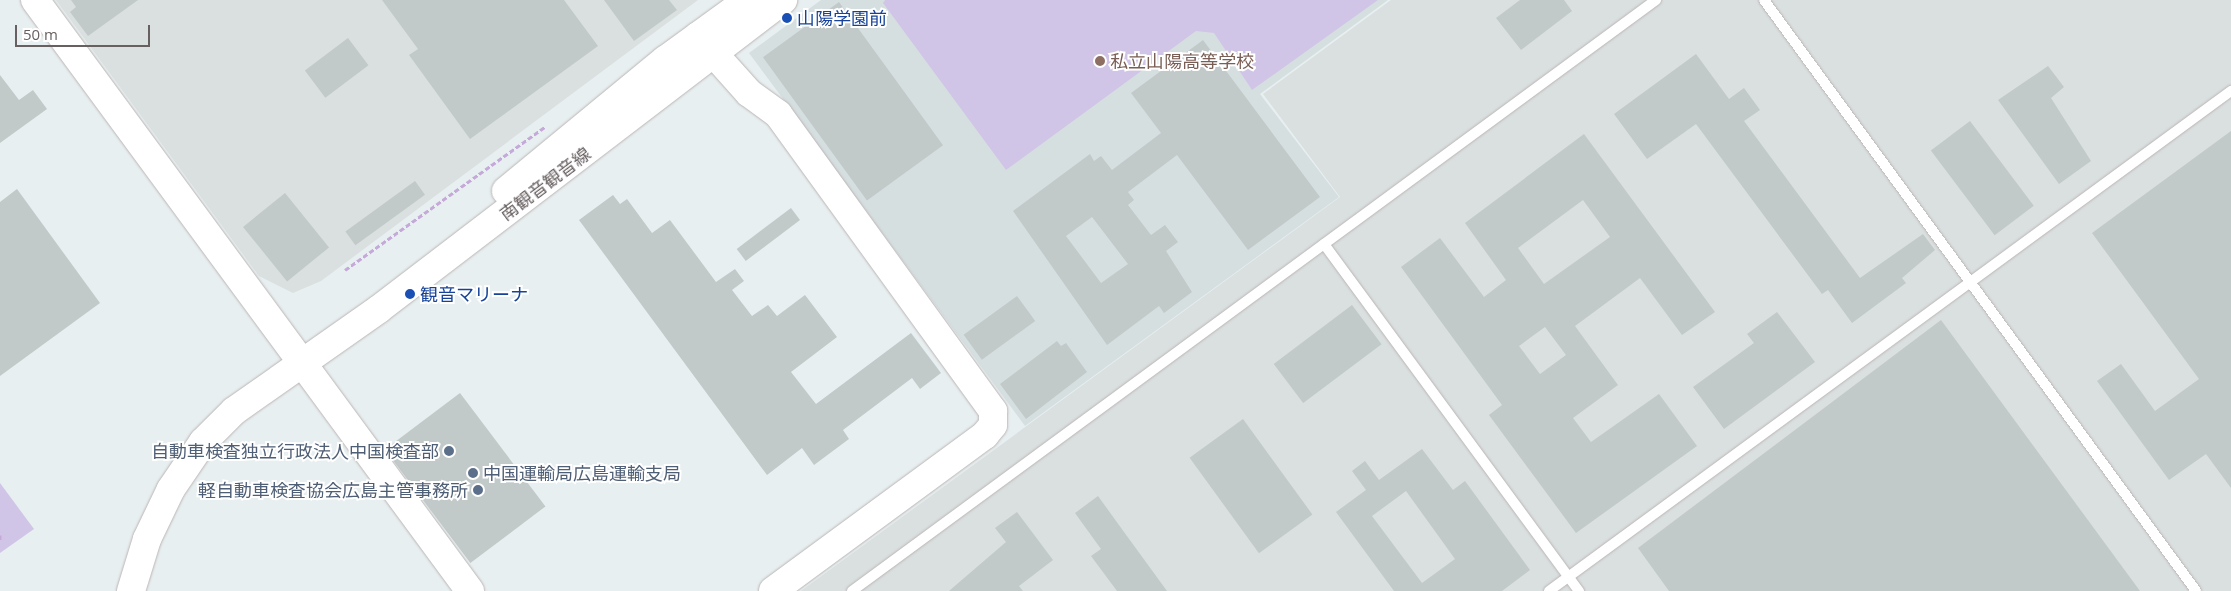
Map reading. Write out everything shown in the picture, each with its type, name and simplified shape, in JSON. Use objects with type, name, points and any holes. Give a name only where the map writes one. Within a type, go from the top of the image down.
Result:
[{"type":"street","points":[[35,0],[470,591]]},
{"type":"street","name":"南観音観音線","points":[[705,45],[748,0]]},
{"type":"street","name":"南観音観音線","points":[[131,591],[156,516],[190,459],[234,411],[302,361],[320,340],[705,45],[783,0]]},
{"type":"street","points":[[705,45],[749,93],[778,114],[993,411],[993,424],[985,435],[773,591]]},
{"type":"lane","points":[[852,591],[1656,0]]},
{"type":"lane","points":[[1764,0],[1968,283],[2196,591]]},
{"type":"lane","points":[[1549,591],[2231,91]]},
{"type":"lane","points":[[1324,244],[1578,591]]},
{"type":"path","points":[[345,270],[551,123]]},
{"type":"path","points":[[0,535],[0,542]]},
{"type":"shaded area","points":[[56,0],[698,0],[321,281],[293,293],[259,276]]},
{"type":"shaded area","points":[[821,0],[1388,0],[1260,94],[1339,197],[1025,426],[749,53]]},
{"type":"shaded area","points":[[885,0],[1378,0],[1252,90],[1214,33],[1196,31],[1006,170],[883,3]]},
{"type":"shaded area","points":[[1391,0],[2231,0],[2231,591],[801,591],[1340,197],[1263,94]]},
{"type":"shaded area","points":[[0,483],[34,529],[0,553]]},
{"type":"building","points":[[71,0],[138,0],[88,36],[70,12],[76,7]]},
{"type":"building","points":[[382,0],[564,0],[598,46],[470,139],[409,55],[418,49]]},
{"type":"building","points":[[604,0],[669,0],[677,10],[634,41]]},
{"type":"building","points":[[1520,0],[1564,0],[1572,11],[1521,50],[1496,18]]},
{"type":"building","points":[[839,2],[943,145],[867,200],[763,57]]},
{"type":"building","points":[[348,38],[368,65],[325,98],[305,70]]},
{"type":"building","points":[[1203,40],[1320,197],[1248,250],[1177,155],[1128,192],[1134,200],[1128,205],[1151,235],[1165,225],[1178,242],[1166,251],[1192,292],[1164,313],[1159,306],[1107,345],[1013,211],[1090,154],[1094,161],[1101,156],[1112,170],[1161,133],[1131,93]],"holes":[[[1092,217],[1128,264],[1101,283],[1066,236]]]},
{"type":"building","points":[[1696,54],[1729,99],[1744,88],[1760,110],[1744,121],[1860,278],[1923,234],[1935,250],[1902,278],[1906,283],[1852,323],[1828,290],[1822,294],[1696,124],[1647,159],[1614,114]]},
{"type":"building","points":[[2048,66],[2064,87],[2051,98],[2091,161],[2059,184],[1998,100]]},
{"type":"building","points":[[0,75],[19,100],[33,90],[47,109],[0,143]]},
{"type":"building","points":[[1970,121],[2034,206],[1995,235],[1931,150]]},
{"type":"building","points":[[2231,131],[2231,488],[2206,454],[2169,480],[2097,381],[2121,364],[2155,411],[2199,379],[2092,233]]},
{"type":"building","points":[[1584,134],[1715,312],[1682,335],[1640,278],[1575,326],[1618,385],[1573,418],[1591,442],[1659,394],[1697,446],[1576,533],[1489,415],[1502,405],[1401,267],[1440,238],[1484,297],[1506,280],[1465,223]],"holes":[[[1583,200],[1610,237],[1544,284],[1518,248]],[[1545,327],[1566,355],[1540,374],[1519,346]]]},
{"type":"building","points":[[415,181],[425,195],[355,245],[345,232]]},
{"type":"building","points":[[17,189],[100,303],[0,376],[0,202]]},
{"type":"building","points":[[285,193],[329,247],[287,281],[243,227]]},
{"type":"building","points":[[613,195],[620,204],[627,199],[652,233],[670,220],[716,282],[735,269],[744,281],[732,290],[752,316],[768,305],[777,316],[805,295],[837,337],[791,372],[816,404],[911,333],[941,373],[920,389],[912,378],[843,430],[849,439],[814,465],[802,448],[767,475],[579,220]]},
{"type":"building","points":[[791,208],[800,220],[746,261],[737,249]]},
{"type":"building","points":[[1017,296],[1035,321],[982,360],[964,335]]},
{"type":"building","points":[[1352,305],[1381,344],[1303,403],[1274,364]]},
{"type":"building","points":[[1777,312],[1815,362],[1724,429],[1693,387],[1754,343],[1747,334]]},
{"type":"building","points":[[1941,320],[2140,591],[1669,591],[1638,548]]},
{"type":"building","points":[[1057,341],[1061,346],[1066,343],[1087,372],[1026,419],[1000,384]]},
{"type":"building","points":[[460,393],[545,506],[470,563],[385,450]]},
{"type":"building","points":[[1243,419],[1312,514],[1259,553],[1190,458]]},
{"type":"building","points":[[1422,449],[1453,490],[1465,481],[1530,570],[1502,591],[1394,591],[1336,512],[1366,490],[1352,471],[1365,461],[1379,480]],"holes":[[[1406,491],[1455,559],[1422,583],[1372,516]]]},
{"type":"building","points":[[1098,496],[1167,591],[1117,591],[1091,556],[1101,549],[1075,513]]},
{"type":"building","points":[[1017,512],[1053,560],[1019,586],[1023,591],[949,591],[1006,542],[995,528]]},
{"type":"place","name":"山陽学園前","points":[[787,18]]},
{"type":"place","name":"私立山陽高等学校","points":[[1100,61]]},
{"type":"place","name":"観音マリーナ","points":[[410,294]]},
{"type":"place","name":"自動車検査独立行政法人中国検査部","points":[[449,451]]},
{"type":"place","name":"中国運輸局広島運輸支局","points":[[473,473]]},
{"type":"place","name":"軽自動車検査協会広島主管事務所","points":[[478,490]]}]
